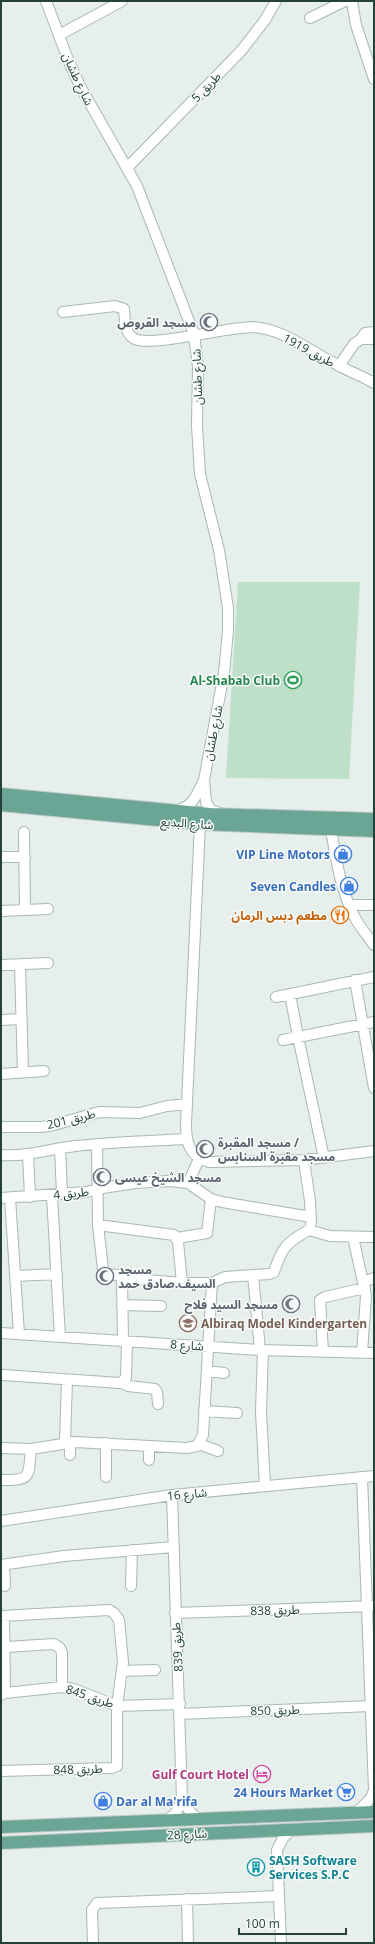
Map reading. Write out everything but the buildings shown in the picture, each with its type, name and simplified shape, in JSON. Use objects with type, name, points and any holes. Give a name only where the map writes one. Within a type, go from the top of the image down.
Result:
[{"type":"main road","name":"شارع البديع","points":[[1,794],[229,815],[374,819]]},
{"type":"main road","name":"شارع البديع","points":[[1,805],[200,824],[374,831]]},
{"type":"main road","name":"شارع 28","points":[[1,1827],[356,1814],[374,1812]]},
{"type":"main road","name":"شارع 28","points":[[1,1843],[374,1826]]},
{"type":"street","name":"شارع طشان","points":[[46,1],[80,86],[128,167],[137,186],[194,334],[198,367],[197,433],[200,474],[219,550],[228,608],[228,631],[223,680],[204,780]]},
{"type":"street","points":[[59,35],[122,1]]},
{"type":"street","name":"طريق 5","points":[[128,167],[241,51],[265,20],[276,1]]},
{"type":"street","points":[[310,18],[345,1]]},
{"type":"street","points":[[352,1],[356,25],[374,79]]},
{"type":"street","name":"طريق 1919","points":[[63,312],[115,306],[120,307],[124,309],[127,330],[130,336],[142,341],[162,340],[238,328],[264,329],[284,335],[339,366],[374,383]]},
{"type":"street","points":[[339,366],[354,344],[362,339],[365,333],[374,332]]},
{"type":"street","points":[[362,339],[374,339]]},
{"type":"street","points":[[174,811],[189,806],[194,800],[204,780]]},
{"type":"street","points":[[204,780],[206,802],[208,806],[216,812],[229,815]]},
{"type":"street","points":[[200,824],[187,1104],[186,1139],[190,1148],[199,1159],[209,1162],[304,1160],[374,1151]]},
{"type":"street","points":[[331,830],[342,886],[349,905],[374,945]]},
{"type":"street","points":[[24,832],[25,910]]},
{"type":"street","points":[[1,857],[25,857]]},
{"type":"street","points":[[349,905],[374,905]]},
{"type":"street","points":[[1,911],[48,909]]},
{"type":"street","points":[[1,965],[48,963]]},
{"type":"street","points":[[20,965],[20,1019],[23,1072]]},
{"type":"street","points":[[276,996],[374,977]]},
{"type":"street","points":[[355,980],[364,1024],[374,1088]]},
{"type":"street","points":[[290,994],[324,1158]]},
{"type":"street","points":[[1,1020],[20,1019]]},
{"type":"street","points":[[284,1040],[374,1022]]},
{"type":"street","points":[[1,1074],[44,1071]]},
{"type":"street","name":"طريق 201","points":[[1,1127],[42,1127],[100,1112],[140,1113],[167,1106],[187,1104]]},
{"type":"street","points":[[1,1155],[28,1154],[60,1148],[97,1144],[186,1139]]},
{"type":"street","points":[[97,1144],[98,1225],[103,1270],[106,1274],[118,1275],[122,1278],[182,1283],[212,1283],[225,1276],[269,1274],[274,1272],[282,1249],[291,1240],[309,1230],[330,1236],[374,1238]]},
{"type":"street","points":[[60,1148],[57,1195],[56,1274],[60,1337]]},
{"type":"street","points":[[28,1154],[30,1197]]},
{"type":"street","points":[[199,1159],[188,1183],[211,1199],[311,1217]]},
{"type":"street","points":[[304,1160],[311,1217],[309,1230]]},
{"type":"street","name":"طريق 4","points":[[6,1198],[57,1195],[98,1190],[135,1183],[188,1183]]},
{"type":"street","points":[[6,1198],[15,1276],[19,1334]]},
{"type":"street","points":[[98,1225],[170,1233],[177,1238],[207,1233],[211,1199]]},
{"type":"street","points":[[353,1237],[364,1285],[362,1353]]},
{"type":"street","points":[[177,1238],[182,1283]]},
{"type":"street","points":[[15,1276],[56,1274]]},
{"type":"street","points":[[253,1275],[262,1350],[261,1412],[264,1486]]},
{"type":"street","points":[[122,1278],[126,1376],[122,1383]]},
{"type":"street","points":[[323,1352],[320,1300],[325,1297],[364,1285],[374,1278]]},
{"type":"street","points":[[1,1448],[30,1450],[68,1442],[190,1448],[199,1444],[203,1436],[212,1283]]},
{"type":"street","points":[[122,1305],[161,1306]]},
{"type":"street","name":"شارع 8","points":[[1,1333],[262,1350],[374,1353]]},
{"type":"street","points":[[207,1371],[224,1373]]},
{"type":"street","points":[[3,1375],[122,1383],[128,1386],[155,1389],[157,1392],[158,1404]]},
{"type":"street","points":[[67,1380],[68,1442],[70,1455]]},
{"type":"street","points":[[204,1411],[237,1414]]},
{"type":"street","points":[[106,1444],[106,1476]]},
{"type":"street","points":[[199,1444],[218,1451]]},
{"type":"street","points":[[149,1446],[149,1460]]},
{"type":"street","points":[[1,1480],[21,1480],[26,1478],[29,1473],[30,1450]]},
{"type":"street","name":"شارع 16","points":[[1,1521],[172,1495],[374,1476]]},
{"type":"street","points":[[356,1814],[371,1798],[374,1790],[370,1706],[369,1543],[362,1477]]},
{"type":"street","name":"طريق 839","points":[[172,1495],[182,1799]]},
{"type":"street","points":[[5,1586],[2,1565],[64,1556],[174,1547]]},
{"type":"street","points":[[131,1586],[132,1550]]},
{"type":"street","name":"طريق 838","points":[[175,1613],[370,1607]]},
{"type":"street","points":[[3,1694],[6,1647],[3,1616],[103,1610],[114,1613],[119,1620],[122,1671],[117,1706]]},
{"type":"street","points":[[6,1647],[54,1644],[62,1653],[62,1687]]},
{"type":"street","points":[[122,1671],[155,1670]]},
{"type":"street","name":"طريق 845","points":[[3,1694],[62,1687],[74,1689],[117,1706],[180,1709]]},
{"type":"street","name":"طريق 848","points":[[1,1772],[115,1768],[118,1763],[117,1706]]},
{"type":"street","name":"طريق 850","points":[[180,1709],[370,1706]]},
{"type":"street","points":[[182,1799],[191,1813],[200,1820]]},
{"type":"street","points":[[166,1821],[176,1813],[182,1799]]},
{"type":"street","points":[[281,1943],[277,1850],[282,1838],[291,1830]]},
{"type":"street","points":[[258,1831],[268,1836],[277,1850]]},
{"type":"street","points":[[94,1943],[92,1910],[94,1904],[100,1902],[279,1896]]},
{"type":"street","points":[[187,1899],[188,1943]]},
{"type":"green space","name":"Al-Shabab Club","points":[[238,582],[360,582],[349,779],[226,778]]},
{"type":"place","name":"مسجد القروص","points":[[209,322]]},
{"type":"place","name":"Al-Shabab Club","points":[[293,680]]},
{"type":"place","name":"VIP Line Motors","points":[[343,854]]},
{"type":"place","name":"Seven Candles","points":[[349,886]]},
{"type":"place","name":"مطعم دبس الرمان","points":[[340,915]]},
{"type":"place","name":"مسجد المقبرة / مسجد مقبرة السنابس","points":[[205,1149]]},
{"type":"place","name":"مسجد الشيخ عيسى","points":[[102,1177]]},
{"type":"place","name":"مسجد السيف.صادق حمد","points":[[105,1276]]},
{"type":"place","name":"مسجد السيد فلاح","points":[[291,1304]]},
{"type":"place","name":"Albiraq Model Kindergarten","points":[[188,1323]]},
{"type":"place","name":"Gulf Court Hotel","points":[[262,1774]]},
{"type":"place","name":"24 Hours Market","points":[[346,1792]]},
{"type":"place","name":"Dar al Ma'rifa","points":[[103,1801]]},
{"type":"place","name":"SASH Software Services S.P.C","points":[[256,1867]]}]
